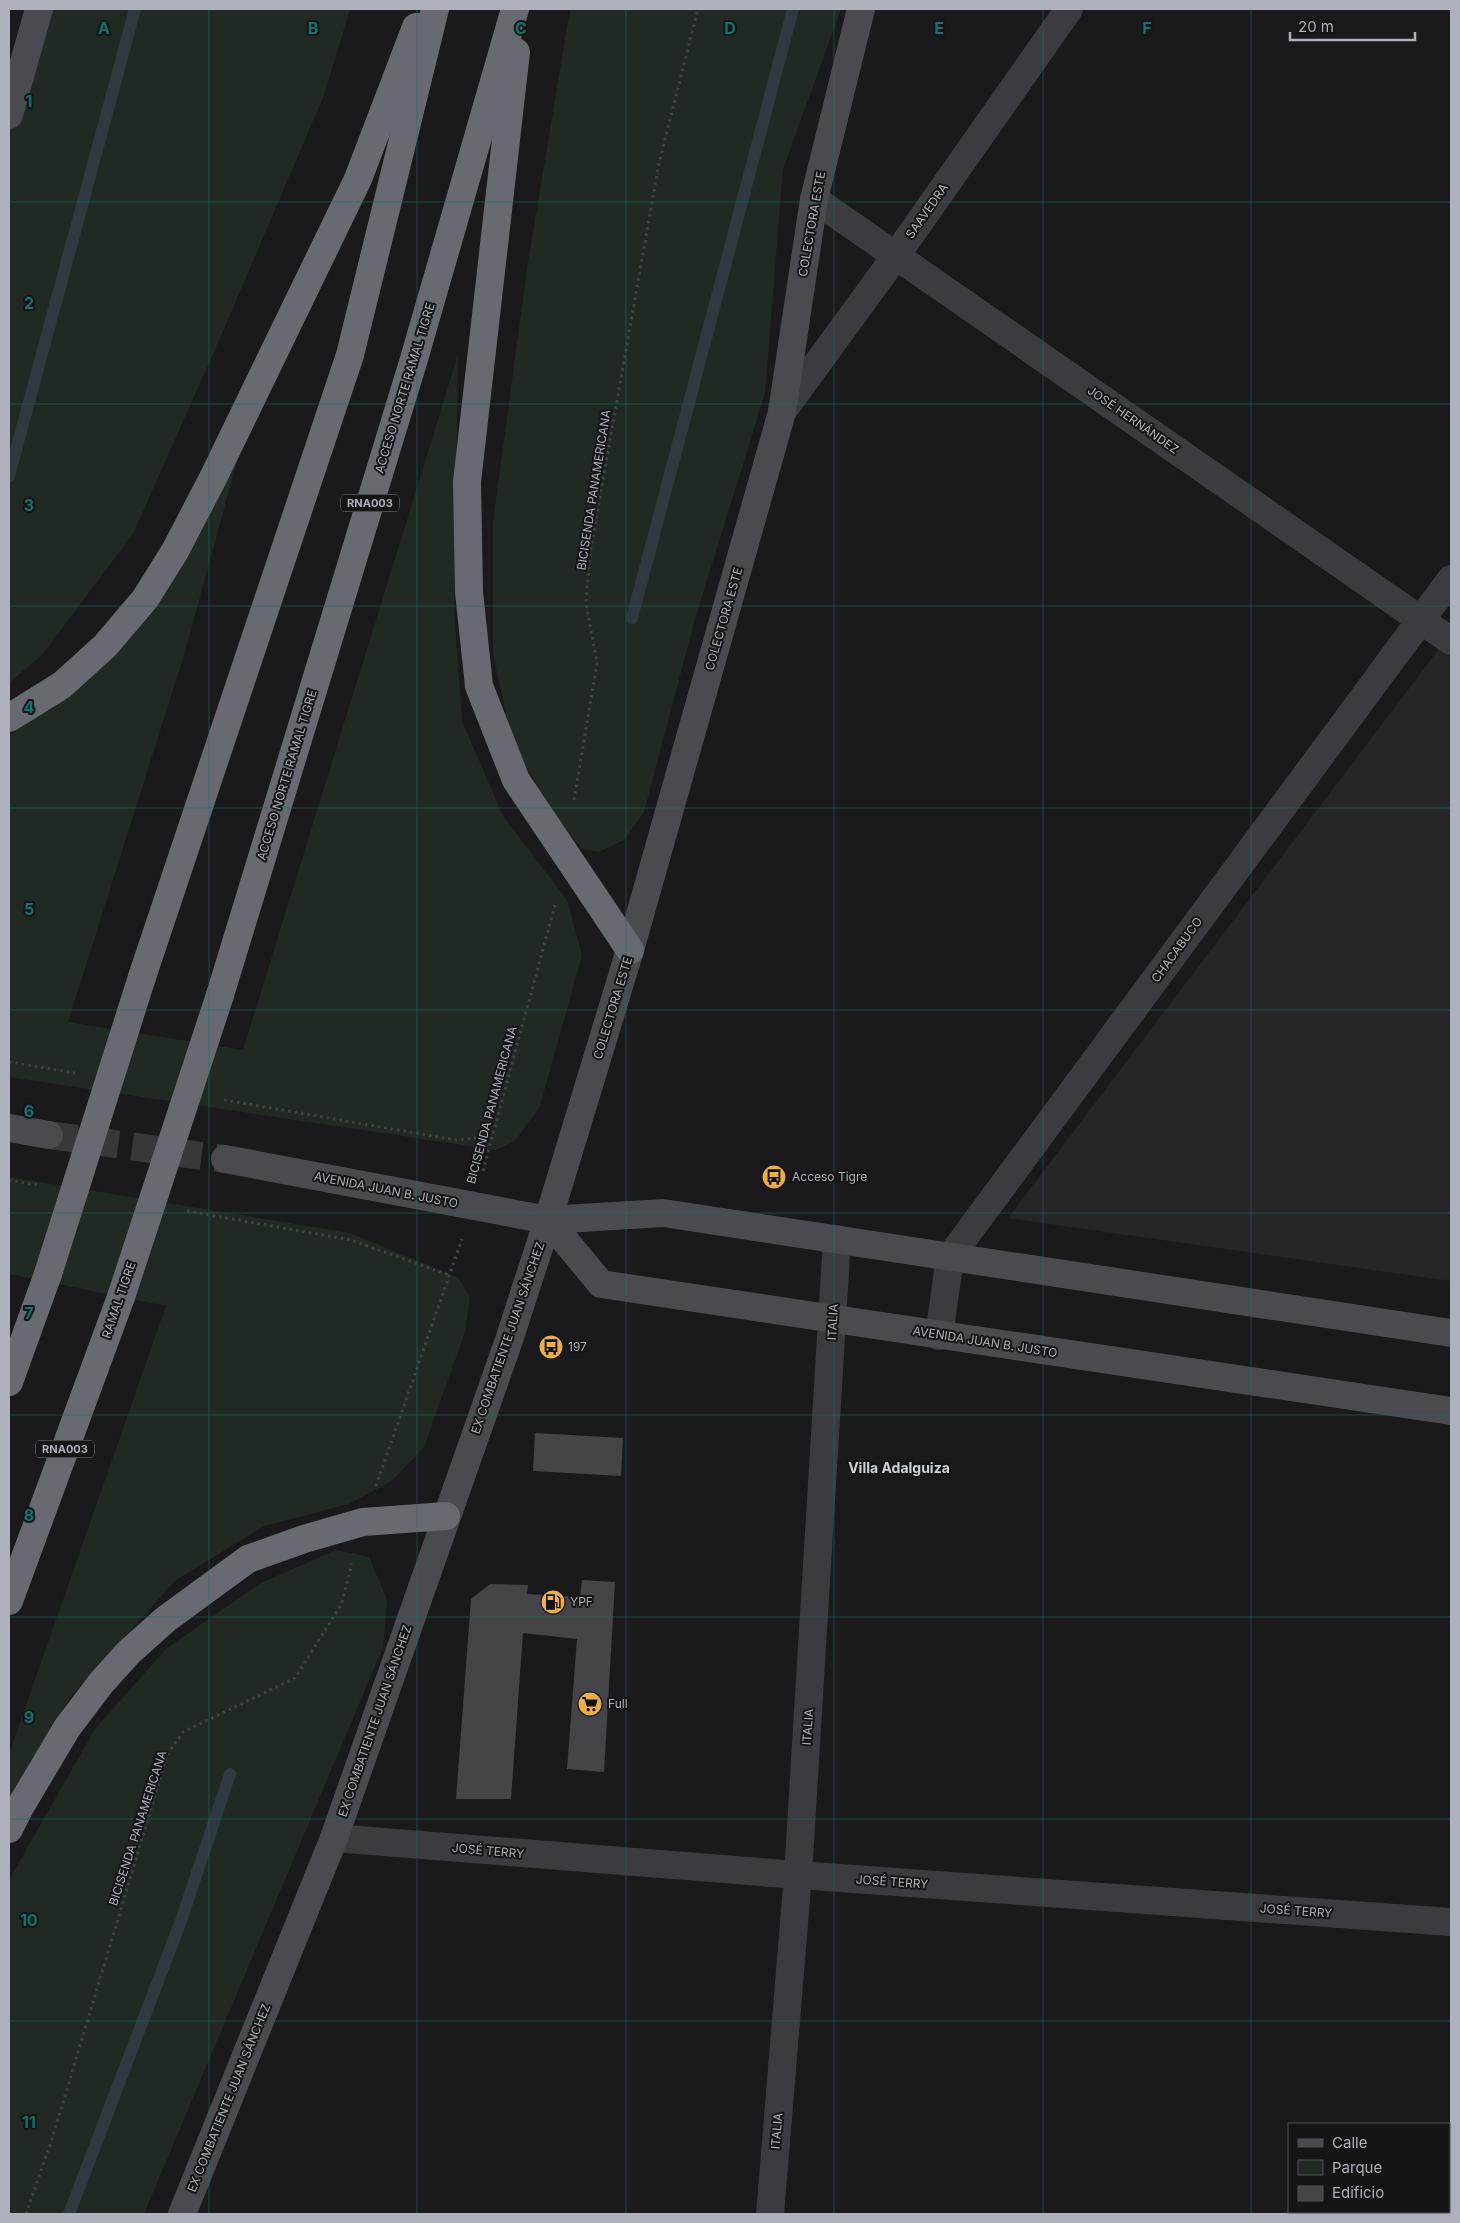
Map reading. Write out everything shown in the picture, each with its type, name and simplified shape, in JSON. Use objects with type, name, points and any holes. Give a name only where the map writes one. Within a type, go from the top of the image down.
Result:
[{"type":"highway","points":[[9,718],[62,684],[105,646],[145,599],[175,551],[358,179],[422,9]]},
{"type":"highway","points":[[9,1382],[48,1274],[142,977],[350,355],[435,9]]},
{"type":"highway","name":"ACCESO NORTE RAMAL TIGRE","points":[[220,995],[414,358],[515,9]]},
{"type":"highway","points":[[520,9],[467,482],[469,592],[479,686],[494,730],[516,780],[630,950]]},
{"type":"highway","name":"RAMAL TIGRE","points":[[9,1601],[121,1297],[220,995]]},
{"type":"highway","points":[[9,1829],[67,1728],[129,1652],[166,1619],[248,1558],[363,1522],[446,1516]]},
{"type":"street","points":[[9,115],[40,9]]},
{"type":"street","name":"COLECTORA ESTE","points":[[548,1220],[630,950],[782,412],[814,200],[861,9]]},
{"type":"street","name":"SAAVEDRA","points":[[782,412],[895,257],[1069,9]]},
{"type":"street","name":"JOSÉ HERNÁNDEZ","points":[[814,200],[1451,640]]},
{"type":"street","name":"CHACABUCO","points":[[939,1336],[950,1257],[1451,579]]},
{"type":"street","points":[[9,1128],[48,1135]]},
{"type":"street","name":"AVENIDA JUAN B. JUSTO","points":[[225,1160],[548,1220],[662,1213],[1451,1333]]},
{"type":"street","name":"AVENIDA JUAN B. JUSTO","points":[[548,1220],[601,1284],[1451,1411]]},
{"type":"street","name":"EX COMBATIENTE JUAN SÁNCHEZ","points":[[182,2214],[334,1838],[515,1323],[548,1220]]},
{"type":"street","name":"ITALIA","points":[[770,2214],[798,1875],[837,1239]]},
{"type":"street","name":"JOSÉ TERRY","points":[[334,1838],[798,1875],[1451,1922]]},
{"type":"path","name":"BICISENDA PANAMERICANA","points":[[26,2214],[52,2140],[168,1755],[183,1732],[295,1678],[341,1605],[363,1522],[474,1207],[568,856],[575,788],[597,664],[586,604],[590,554],[659,163],[698,9]]},
{"type":"path","points":[[9,1062],[77,1074]]},
{"type":"path","points":[[222,1099],[456,1140],[492,1136]]},
{"type":"path","points":[[9,1180],[48,1186]]},
{"type":"path","points":[[185,1210],[351,1240],[450,1275]]},
{"type":"shaded area","points":[[1451,633],[1451,1281],[1008,1218]]},
{"type":"green space","points":[[40,9],[350,9],[324,95],[224,329],[133,534],[42,655],[9,683],[9,131]]},
{"type":"green space","points":[[570,9],[841,9],[783,169],[765,393],[695,619],[644,812],[624,840],[599,852],[582,849],[560,822],[513,745],[493,655],[493,522],[528,262]]},
{"type":"green space","points":[[458,355],[454,607],[462,721],[503,816],[567,900],[582,955],[540,1106],[515,1141],[496,1150],[9,1077],[9,736],[69,692],[242,443],[184,655],[68,1022],[243,1050]]},
{"type":"green space","points":[[9,1177],[350,1233],[459,1278],[470,1298],[464,1335],[424,1447],[392,1481],[349,1504],[264,1526],[176,1580],[71,1696],[9,1801],[9,1754],[166,1306],[9,1274]]},
{"type":"green space","points":[[336,1550],[369,1557],[387,1599],[383,1647],[144,2214],[9,2214],[9,1880],[95,1729],[167,1648],[261,1583]]},
{"type":"building","points":[[535,1433],[623,1438],[621,1476],[533,1471]]},
{"type":"building","points":[[582,1580],[615,1582],[604,1772],[567,1769],[577,1639],[523,1633],[511,1799],[456,1799],[471,1599],[490,1584],[528,1585],[527,1594],[580,1597]]},
{"type":"waterway","points":[[9,476],[135,9]]},
{"type":"waterway","points":[[632,618],[793,9]]},
{"type":"waterway","points":[[69,2214],[181,1921],[230,1774]]},
{"type":"tunnel","points":[[49,1135],[225,1159]]},
{"type":"place","name":"Acceso Tigre","points":[[774,1177]]},
{"type":"place","name":"197","points":[[551,1347]]},
{"type":"place","name":"YPF","points":[[553,1602]]},
{"type":"place","name":"Full","points":[[590,1704]]},
{"type":"district","name":"Villa Adalguiza","points":[[899,1468]]}]
